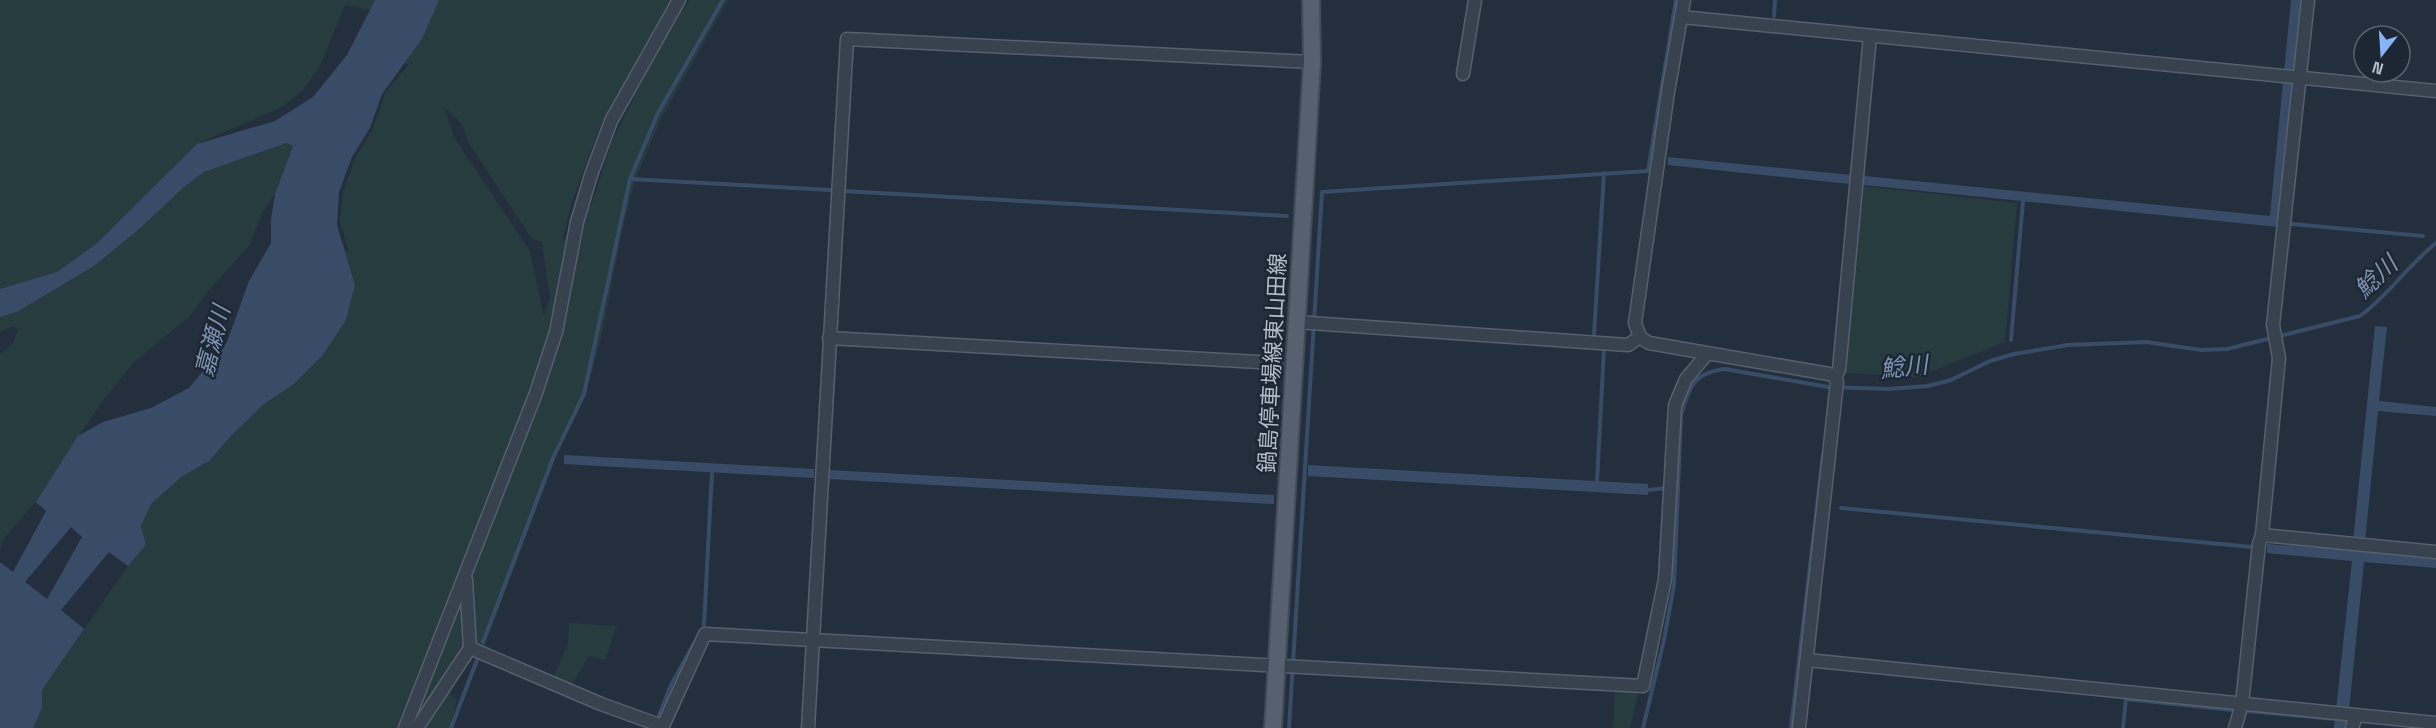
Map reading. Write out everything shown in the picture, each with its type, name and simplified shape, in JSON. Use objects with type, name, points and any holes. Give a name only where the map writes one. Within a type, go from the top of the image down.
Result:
[{"type":"main road","name":"鍋島停車場線東山田線","points":[[1273,728],[1288,667],[1294,364],[1308,322],[1311,0]]},
{"type":"street","points":[[405,728],[536,393],[553,342],[577,222],[611,121],[680,0]]},
{"type":"street","points":[[1463,74],[1474,0]]},
{"type":"street","points":[[1684,0],[1668,92],[1635,323],[1640,337],[1649,344],[1828,374],[1836,380]]},
{"type":"street","points":[[2235,728],[2242,704],[2259,544],[2262,536],[2278,350],[2273,329],[2308,0]]},
{"type":"street","points":[[1681,17],[2436,91]]},
{"type":"street","points":[[1799,728],[1836,400],[1836,380],[1839,370],[1870,36]]},
{"type":"street","points":[[808,728],[847,39],[1312,62]]},
{"type":"street","points":[[1308,322],[1628,345],[1640,337]]},
{"type":"street","points":[[829,338],[1294,364]]},
{"type":"street","points":[[470,648],[601,704],[662,727],[705,634],[1643,686],[1665,579],[1674,405],[1686,379],[1707,354]]},
{"type":"street","points":[[2262,536],[2436,552]]},
{"type":"street","points":[[417,728],[470,648],[466,576]]},
{"type":"street","points":[[1807,660],[2333,713],[2353,720],[2436,723]]},
{"type":"green space","points":[[0,0],[670,0],[600,127],[572,201],[562,241],[591,206],[612,141],[655,55],[689,0],[728,0],[660,121],[634,183],[622,231],[603,330],[585,397],[559,449],[484,648],[462,664],[450,695],[457,699],[450,728],[0,728],[42,690],[128,566],[146,545],[141,526],[151,504],[181,477],[209,461],[264,404],[294,384],[323,355],[346,320],[355,285],[344,249],[349,252],[340,221],[343,192],[355,158],[373,129],[385,93],[409,64],[405,63],[422,39],[370,10],[345,5],[320,66],[303,90],[284,106],[197,144],[96,244],[57,272],[0,289]],"holes":[[[444,107],[462,124],[468,142],[532,239],[542,242],[550,299],[544,317],[530,251],[455,139]]]},
{"type":"green space","points":[[287,143],[293,146],[275,194],[262,213],[250,245],[209,290],[190,316],[133,363],[101,403],[36,502],[4,538],[0,550],[0,354],[12,345],[18,330],[14,326],[0,332],[0,317],[17,312],[94,266],[204,172]]},
{"type":"green space","points":[[1862,186],[2017,203],[2005,342],[1917,377],[1844,373]]},
{"type":"green space","points":[[569,623],[617,626],[605,660],[589,656],[571,686],[553,678],[568,644]]},
{"type":"green space","points":[[1615,689],[1639,690],[1630,728],[1613,728]]},
{"type":"water","points":[[375,0],[439,0],[422,39],[382,94],[370,128],[352,157],[339,192],[337,225],[355,285],[346,320],[323,355],[294,384],[264,404],[209,461],[181,477],[151,504],[141,526],[146,545],[128,566],[109,552],[61,610],[84,629],[42,690],[42,708],[33,728],[0,728],[0,562],[13,572],[46,511],[36,502],[78,436],[103,422],[151,408],[189,388],[227,342],[249,281],[271,243],[271,219],[275,194],[293,146],[287,143],[204,172],[94,266],[17,312],[0,317],[0,289],[57,272],[96,244],[197,144],[275,121],[313,97],[347,55]],"holes":[[[71,527],[82,537],[47,599],[25,582]]]},
{"type":"water","points":[[2291,0],[2301,0],[2278,227],[1864,185],[1864,176],[2270,216]]},
{"type":"water","points":[[1668,157],[1851,175],[1850,184],[1668,165]]},
{"type":"water","points":[[2375,326],[2387,327],[2379,401],[2436,407],[2436,416],[2378,411],[2364,552],[2436,559],[2436,568],[2364,562],[2348,720],[2346,728],[2334,728],[2352,561],[2267,553],[2267,544],[2352,551]]},
{"type":"water","points":[[564,455],[814,469],[814,478],[564,464]]},
{"type":"water","points":[[1308,465],[1648,484],[1648,495],[1308,476]]},
{"type":"water","points":[[829,470],[1274,495],[1274,504],[828,479]]},
{"type":"waterway","points":[[483,642],[553,458],[584,394],[630,179],[658,113],[723,0]]},
{"type":"waterway","points":[[1289,728],[1322,192],[1648,171],[1676,0]]},
{"type":"waterway","points":[[1774,16],[1775,0]]},
{"type":"waterway","points":[[1594,335],[1604,173]]},
{"type":"waterway","points":[[630,179],[831,190]]},
{"type":"waterway","points":[[843,191],[1287,216]]},
{"type":"waterway","points":[[2011,340],[2023,201]]},
{"type":"waterway","points":[[2292,224],[2423,236]]},
{"type":"waterway","name":"鯰川","points":[[1643,728],[1664,640],[1674,585],[1681,415],[1690,389],[1706,374],[1725,369],[1828,387],[1889,389],[1928,386],[1951,380],[1990,361],[2014,354],[2068,345],[2146,342],[2201,350],[2227,349],[2360,316],[2436,243]]},
{"type":"waterway","points":[[1597,481],[1604,349]]},
{"type":"waterway","points":[[1791,728],[1823,455]]},
{"type":"waterway","points":[[704,625],[712,472]]},
{"type":"waterway","points":[[1648,490],[1668,488]]},
{"type":"waterway","points":[[1841,508],[2252,547]]},
{"type":"waterway","points":[[658,718],[671,685],[697,638]]},
{"type":"waterway","points":[[451,728],[477,660]]},
{"type":"waterway","points":[[2123,728],[2126,699],[2233,710]]},
{"type":"waterway","points":[[2248,711],[2336,719]]},
{"type":"water label","name":"嘉瀬川","points":[[213,341]]}]
